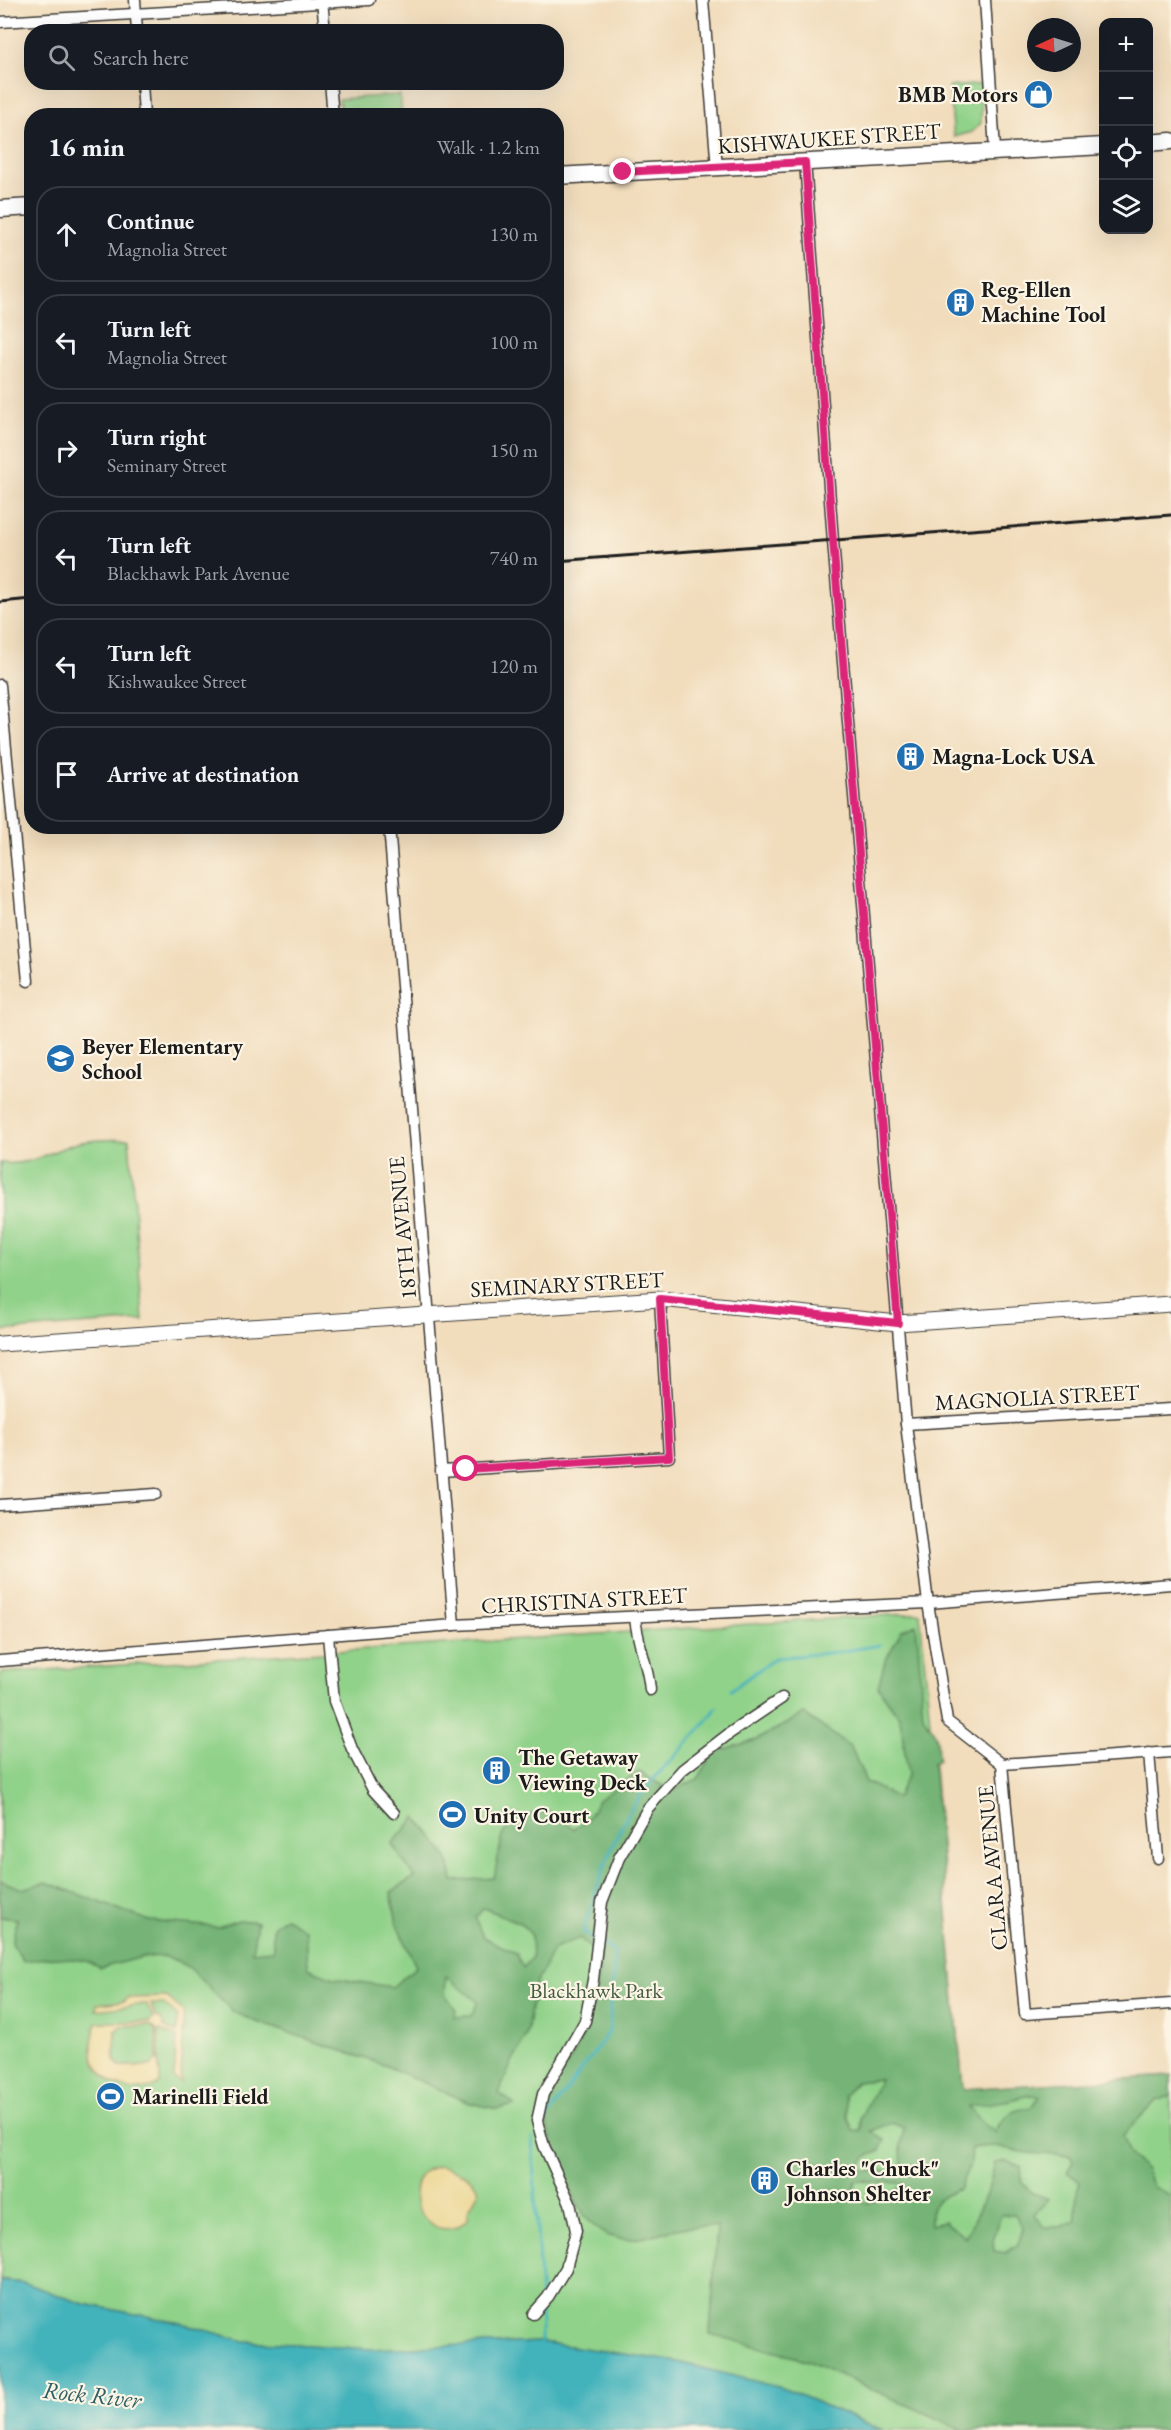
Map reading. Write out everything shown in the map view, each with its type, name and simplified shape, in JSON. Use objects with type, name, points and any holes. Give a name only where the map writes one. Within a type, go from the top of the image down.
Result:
[{"type":"main road","points":[[1153,143],[1171,141]]},
{"type":"main road","name":"KISHWAUKEE STREET","points":[[564,176],[995,150],[1099,146]]},
{"type":"main road","points":[[0,208],[24,207]]},
{"type":"street","points":[[135,0],[137,24]]},
{"type":"street","points":[[0,22],[136,12],[369,0]]},
{"type":"street","points":[[703,0],[717,168]]},
{"type":"street","points":[[985,0],[995,150]]},
{"type":"street","points":[[322,2],[324,24]]},
{"type":"street","points":[[142,90],[144,108]]},
{"type":"street","points":[[331,90],[332,108]]},
{"type":"street","name":"CLARA AVENUE","points":[[805,162],[835,560],[906,1424],[928,1603],[947,1721],[1002,1764],[1025,2014],[1171,2004]]},
{"type":"street","points":[[0,685],[2,740],[28,981]]},
{"type":"street","name":"18TH AVENUE","points":[[390,834],[454,1626]]},
{"type":"street","points":[[441,1471],[669,1457],[660,1299]]},
{"type":"street","name":"SEMINARY STREET","points":[[0,1344],[660,1299],[898,1323],[1171,1304]]},
{"type":"street","name":"MAGNOLIA STREET","points":[[906,1424],[1171,1408]]},
{"type":"street","points":[[0,1505],[156,1494]]},
{"type":"street","name":"CHRISTINA STREET","points":[[0,1661],[454,1626],[928,1603],[1171,1584]]},
{"type":"street","points":[[635,1617],[636,1638],[649,1676],[650,1690]]},
{"type":"street","points":[[328,1635],[334,1701],[352,1749],[373,1790],[394,1813]]},
{"type":"street","points":[[533,2314],[548,2297],[566,2268],[576,2231],[570,2203],[544,2146],[537,2121],[543,2094],[585,2020],[593,1980],[602,1902],[619,1858],[648,1808],[682,1770],[730,1733],[782,1698]]},
{"type":"street","points":[[1002,1764],[1171,1752]]},
{"type":"street","points":[[1149,1753],[1158,1858]]},
{"type":"green space","points":[[982,84],[981,123],[972,132],[954,137],[949,87]]},
{"type":"green space","points":[[400,95],[401,108],[340,108],[339,99]]},
{"type":"green space","points":[[129,1139],[143,1320],[0,1331],[0,1163],[40,1158],[77,1143]]},
{"type":"green space","name":"Blackhawk Park","points":[[920,1613],[963,2089],[1171,2077],[1171,2430],[883,2430],[782,2388],[678,2362],[541,2342],[371,2349],[244,2341],[181,2323],[84,2304],[24,2283],[0,2280],[0,1673]]},
{"type":"green space","points":[[916,1624],[923,1717],[934,1730],[937,1739],[939,1760],[933,1763],[963,2089],[1171,2076],[1171,2096],[1156,2101],[1123,2135],[1130,2155],[1146,2170],[1153,2187],[1171,2197],[1171,2430],[963,2430],[806,2360],[710,2334],[717,2227],[682,2228],[632,2239],[613,2237],[603,2233],[592,2224],[579,2207],[565,2178],[552,2141],[547,2124],[546,2101],[576,2050],[586,2028],[601,1958],[580,1938],[554,1948],[534,1988],[527,2035],[499,2093],[515,2105],[497,2109],[470,2103],[384,2065],[251,2020],[232,2011],[190,1969],[178,1961],[163,1956],[142,1957],[101,1968],[86,1961],[54,1957],[23,1961],[12,1943],[17,1919],[0,1917],[0,1880],[22,1889],[46,1882],[150,1921],[218,1927],[239,1920],[257,1922],[252,1952],[273,1950],[273,1927],[285,1917],[306,1931],[308,1968],[333,1978],[392,1987],[416,1967],[397,1924],[391,1892],[414,1877],[392,1844],[416,1817],[444,1854],[453,1881],[494,1878],[502,1838],[512,1819],[548,1811],[574,1829],[586,1821],[598,1800],[639,1772],[671,1791],[698,1779],[714,1752],[756,1740],[804,1714],[851,1747],[866,1782],[897,1798],[908,1774],[900,1718],[878,1687],[885,1661],[902,1630]],"holes":[[[484,1908],[520,1923],[531,1934],[532,1958],[523,1968],[516,1953],[483,1937],[475,1918]],[[446,1976],[478,2002],[471,2016],[454,2017],[456,2010],[445,1994]],[[880,2079],[860,2119],[861,2130],[853,2131],[844,2095],[857,2082]],[[1030,2095],[1040,2096],[1032,2107],[1014,2111],[1006,2117],[995,2132],[984,2124],[968,2106]],[[892,2123],[904,2128],[901,2145],[902,2171],[862,2171],[861,2164],[867,2156],[879,2152],[885,2140],[871,2131]],[[990,2146],[1028,2153],[1070,2156],[1073,2162],[1067,2172],[1080,2182],[1075,2221],[1059,2227],[1045,2227],[1034,2214],[1049,2199],[1033,2193],[1022,2183],[1021,2166],[1006,2161],[995,2163],[988,2190],[965,2238],[945,2221],[930,2224],[934,2204],[960,2188],[971,2161],[972,2148]],[[856,2181],[904,2183],[885,2196],[864,2203],[854,2189]],[[1015,2214],[1023,2229],[1018,2244],[1006,2253],[994,2251],[993,2241],[1001,2215]]]},
{"type":"sand","points":[[167,1997],[184,2012],[181,2083],[174,2079],[177,2037],[160,2030],[158,2031],[160,2083],[139,2090],[128,2089],[108,2079],[101,2071],[92,2050],[92,2039],[97,2022],[150,2022],[153,2018],[147,2004],[96,2010],[97,2004],[125,2001],[127,1998]],"holes":[[[151,2004],[164,2004],[177,2016],[177,2033],[164,2027],[161,2019],[156,2018]],[[150,2025],[156,2030],[157,2061],[152,2063],[152,2066],[119,2066],[115,2059],[115,2030],[121,2026]]]},
{"type":"sand","points":[[439,2166],[468,2177],[479,2191],[468,2211],[468,2219],[455,2227],[443,2229],[432,2224],[423,2216],[417,2206],[415,2194],[417,2182],[425,2171]]},
{"type":"water","name":"Rock River","points":[[0,2281],[24,2283],[84,2304],[181,2323],[244,2341],[371,2349],[541,2342],[678,2362],[782,2388],[883,2430],[0,2430]]},
{"type":"waterway","points":[[731,1690],[775,1658],[880,1645]]},
{"type":"waterway","points":[[596,1940],[583,1932],[607,1860],[622,1825],[642,1793],[700,1730],[717,1707]]},
{"type":"waterway","points":[[545,2120],[609,2032],[615,1952],[601,1943]]},
{"type":"waterway","points":[[532,2138],[541,2301]]},
{"type":"waterway","points":[[541,2310],[541,2342]]},
{"type":"railway","points":[[564,560],[1171,515]]},
{"type":"railway","points":[[0,602],[24,600]]},
{"type":"place","name":"BMB Motors","points":[[1039,94]]},
{"type":"place","name":"Reg-Ellen Machine Tool","points":[[960,302]]},
{"type":"place","name":"Magna-Lock USA","points":[[911,756]]},
{"type":"place","name":"Beyer Elementary School","points":[[61,1059]]},
{"type":"place","name":"The Getaway Viewing Deck","points":[[497,1770]]},
{"type":"place","name":"Unity Court","points":[[453,1815]]},
{"type":"place","name":"Marinelli Field","points":[[111,2096]]},
{"type":"place","name":"Charles \"Chuck\" Johnson Shelter","points":[[765,2181]]},
{"type":"route","points":[[466,1469],[669,1457],[660,1299],[898,1323],[833,541],[805,162],[623,172]]}]
